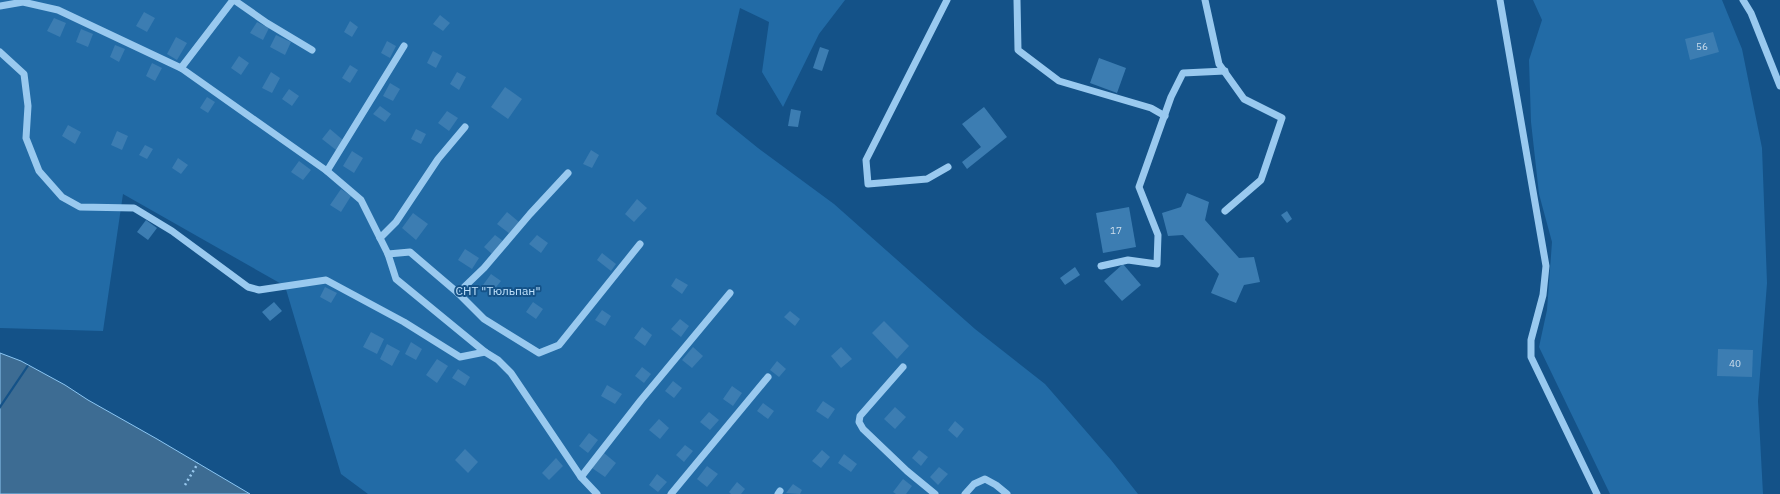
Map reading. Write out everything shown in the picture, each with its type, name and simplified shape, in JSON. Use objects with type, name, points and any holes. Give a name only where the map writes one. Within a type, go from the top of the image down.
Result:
[{"type":"street","points":[[181,68],[234,0],[267,23],[312,50]]},
{"type":"street","points":[[947,0],[866,160],[868,184],[927,179],[948,167]]},
{"type":"street","points":[[1017,0],[1018,50],[1059,81],[1151,108],[1165,116]]},
{"type":"street","points":[[1205,0],[1219,64],[1244,99],[1282,118],[1261,180],[1225,211]]},
{"type":"street","points":[[1500,0],[1546,266],[1543,296],[1531,340],[1532,357],[1597,494]]},
{"type":"street","points":[[1743,0],[1751,13],[1780,86]]},
{"type":"street","points":[[0,6],[23,2],[58,10],[181,68],[327,172],[361,200],[388,254],[396,279],[485,352],[498,360],[511,373],[581,477],[597,494]]},
{"type":"street","points":[[327,172],[404,46]]},
{"type":"street","points":[[0,52],[24,74],[28,106],[26,138],[39,171],[62,197],[80,207],[134,208],[172,231],[248,287],[259,290],[326,280],[404,322],[460,357],[485,352]]},
{"type":"street","points":[[1101,266],[1128,260],[1157,264],[1158,235],[1139,187],[1171,97],[1183,73],[1225,71]]},
{"type":"street","points":[[380,238],[396,222],[438,159],[465,127]]},
{"type":"street","points":[[458,293],[484,268],[530,214],[568,173]]},
{"type":"street","points":[[388,254],[410,252],[458,293],[484,319],[539,353],[559,344],[640,244]]},
{"type":"street","points":[[581,477],[641,400],[730,293]]},
{"type":"street","points":[[903,367],[860,416],[859,422],[863,429],[907,471],[935,494]]},
{"type":"street","points":[[671,494],[768,377]]},
{"type":"street","points":[[965,494],[974,484],[985,479],[1008,494]]},
{"type":"path","points":[[185,485],[198,463]]},
{"type":"green space","name":"СНТ \"Тюльпан\"","points":[[0,0],[845,0],[819,34],[783,107],[762,72],[769,22],[740,8],[716,114],[758,148],[834,204],[975,329],[1045,384],[1111,460],[1138,494],[368,494],[341,474],[285,286],[123,194],[103,331],[0,328]]},
{"type":"green space","points":[[1533,0],[1722,0],[1742,49],[1762,148],[1767,283],[1758,401],[1763,494],[1610,494],[1539,347],[1547,310],[1552,242],[1539,194],[1531,122],[1529,60],[1542,20]]},
{"type":"shaded area","points":[[0,353],[21,361],[65,385],[88,400],[250,494],[0,494]]},
{"type":"pier","points":[[27,365],[29,366],[0,409],[0,405]]},
{"type":"building","points":[[144,12],[155,18],[147,32],[136,26]]},
{"type":"building","points":[[440,15],[450,23],[443,31],[433,24]]},
{"type":"building","points":[[54,18],[66,23],[60,37],[47,31]]},
{"type":"building","points":[[350,21],[358,27],[352,37],[344,32]]},
{"type":"building","points":[[257,22],[269,28],[263,40],[250,33]]},
{"type":"building","points":[[81,29],[93,34],[88,47],[76,42]]},
{"type":"building","points":[[1713,32],[1719,52],[1690,60],[1685,39]]},
{"type":"building","points":[[276,35],[291,42],[285,55],[270,47]]},
{"type":"building","points":[[176,37],[187,43],[177,60],[167,54]]},
{"type":"building","points":[[387,41],[396,46],[390,58],[381,53]]},
{"type":"building","points":[[115,45],[125,49],[119,62],[110,57]]},
{"type":"building","points":[[820,47],[829,50],[822,71],[813,68]]},
{"type":"building","points":[[433,51],[442,56],[436,68],[427,63]]},
{"type":"building","points":[[239,56],[249,63],[241,75],[231,68]]},
{"type":"building","points":[[1099,58],[1126,68],[1117,93],[1090,83]]},
{"type":"building","points":[[152,63],[162,68],[155,81],[146,76]]},
{"type":"building","points":[[350,65],[358,70],[350,83],[342,78]]},
{"type":"building","points":[[271,72],[280,78],[272,93],[262,88]]},
{"type":"building","points":[[457,72],[466,77],[459,90],[450,84]]},
{"type":"building","points":[[390,83],[400,89],[393,101],[383,96]]},
{"type":"building","points":[[505,87],[522,99],[508,119],[491,107]]},
{"type":"building","points":[[289,89],[299,96],[292,106],[282,99]]},
{"type":"building","points":[[207,97],[215,102],[208,113],[200,108]]},
{"type":"building","points":[[380,106],[391,114],[385,122],[373,114]]},
{"type":"building","points":[[984,107],[1007,137],[967,169],[962,162],[981,147],[962,124]]},
{"type":"building","points":[[791,109],[801,111],[798,127],[788,126]]},
{"type":"building","points":[[447,111],[458,118],[449,131],[438,123]]},
{"type":"building","points":[[68,125],[81,132],[75,144],[62,136]]},
{"type":"building","points":[[330,129],[343,140],[336,150],[322,139]]},
{"type":"building","points":[[416,129],[426,134],[421,144],[411,139]]},
{"type":"building","points":[[117,131],[128,136],[122,150],[111,145]]},
{"type":"building","points":[[145,145],[153,149],[147,159],[139,155]]},
{"type":"building","points":[[591,150],[599,155],[592,168],[583,164]]},
{"type":"building","points":[[352,151],[363,158],[354,173],[343,166]]},
{"type":"building","points":[[178,158],[188,165],[181,174],[172,168]]},
{"type":"building","points":[[299,161],[311,170],[303,180],[291,172]]},
{"type":"building","points":[[341,189],[351,196],[341,212],[330,205]]},
{"type":"building","points":[[1187,193],[1209,202],[1205,220],[1239,258],[1254,257],[1260,282],[1244,285],[1236,303],[1211,293],[1219,274],[1183,235],[1168,236],[1162,213],[1181,207]]},
{"type":"building","points":[[637,199],[647,208],[634,222],[625,214]]},
{"type":"building","points":[[1129,207],[1136,247],[1103,253],[1096,213]]},
{"type":"building","points":[[1287,211],[1292,219],[1287,223],[1281,215]]},
{"type":"building","points":[[507,212],[519,222],[510,234],[497,224]]},
{"type":"building","points":[[413,213],[428,224],[416,240],[402,228]]},
{"type":"building","points":[[146,220],[157,228],[148,240],[137,232]]},
{"type":"building","points":[[495,235],[503,241],[492,254],[484,247]]},
{"type":"building","points":[[537,235],[548,243],[541,253],[529,244]]},
{"type":"building","points":[[465,249],[479,258],[472,269],[458,260]]},
{"type":"building","points":[[602,253],[616,264],[611,271],[597,260]]},
{"type":"building","points":[[1123,264],[1141,285],[1122,301],[1104,281]]},
{"type":"building","points":[[1075,267],[1080,275],[1065,285],[1060,278]]},
{"type":"building","points":[[491,274],[501,281],[492,292],[483,285]]},
{"type":"building","points":[[676,278],[688,285],[682,294],[671,286]]},
{"type":"building","points":[[325,287],[337,293],[331,303],[320,297]]},
{"type":"building","points":[[274,302],[282,311],[270,321],[262,312]]},
{"type":"building","points":[[533,302],[543,309],[536,319],[526,312]]},
{"type":"building","points":[[602,310],[611,316],[605,326],[595,320]]},
{"type":"building","points":[[790,311],[800,319],[795,326],[784,317]]},
{"type":"building","points":[[680,319],[689,326],[681,337],[671,329]]},
{"type":"building","points":[[884,321],[909,346],[897,359],[872,333]]},
{"type":"building","points":[[642,327],[652,335],[645,346],[634,338]]},
{"type":"building","points":[[371,332],[384,339],[377,354],[363,347]]},
{"type":"building","points":[[411,342],[422,349],[416,360],[405,354]]},
{"type":"building","points":[[387,344],[400,351],[392,366],[380,359]]},
{"type":"building","points":[[693,347],[703,356],[692,368],[682,360]]},
{"type":"building","points":[[841,347],[852,359],[841,368],[831,356]]},
{"type":"building","points":[[1718,349],[1753,350],[1752,377],[1717,376]]},
{"type":"building","points":[[437,359],[448,366],[437,383],[426,375]]},
{"type":"building","points":[[777,361],[786,369],[779,377],[770,370]]},
{"type":"building","points":[[642,367],[651,374],[644,383],[635,376]]},
{"type":"building","points":[[458,369],[470,377],[465,386],[452,378]]},
{"type":"building","points":[[673,381],[682,388],[674,398],[665,391]]},
{"type":"building","points":[[607,385],[622,394],[615,404],[601,396]]},
{"type":"building","points":[[732,386],[742,393],[733,406],[723,399]]},
{"type":"building","points":[[823,401],[835,409],[828,419],[816,411]]},
{"type":"building","points":[[763,403],[774,411],[768,419],[757,411]]},
{"type":"building","points":[[895,407],[906,417],[895,429],[884,419]]},
{"type":"building","points":[[709,412],[719,420],[710,430],[700,422]]},
{"type":"building","points":[[659,419],[669,428],[660,439],[649,430]]},
{"type":"building","points":[[955,421],[964,429],[957,438],[948,430]]},
{"type":"building","points":[[589,433],[598,440],[588,453],[579,446]]},
{"type":"building","points":[[685,445],[693,451],[684,462],[676,455]]},
{"type":"building","points":[[465,449],[478,462],[468,473],[455,460]]},
{"type":"building","points":[[822,450],[830,457],[821,468],[812,461]]},
{"type":"building","points":[[919,450],[928,457],[921,466],[912,458]]},
{"type":"building","points":[[604,453],[616,463],[605,477],[592,468]]},
{"type":"building","points":[[844,454],[857,464],[851,472],[838,463]]},
{"type":"building","points":[[556,458],[563,466],[549,480],[542,473]]},
{"type":"building","points":[[707,466],[718,474],[707,487],[697,479]]},
{"type":"building","points":[[939,467],[948,474],[938,485],[930,477]]},
{"type":"building","points":[[657,474],[667,482],[658,492],[649,485]]},
{"type":"building","points":[[903,479],[912,486],[906,494],[896,494],[893,492]]},
{"type":"building","points":[[737,482],[745,489],[741,494],[731,494],[729,492]]},
{"type":"building","points":[[793,484],[802,490],[800,494],[786,493]]}]
